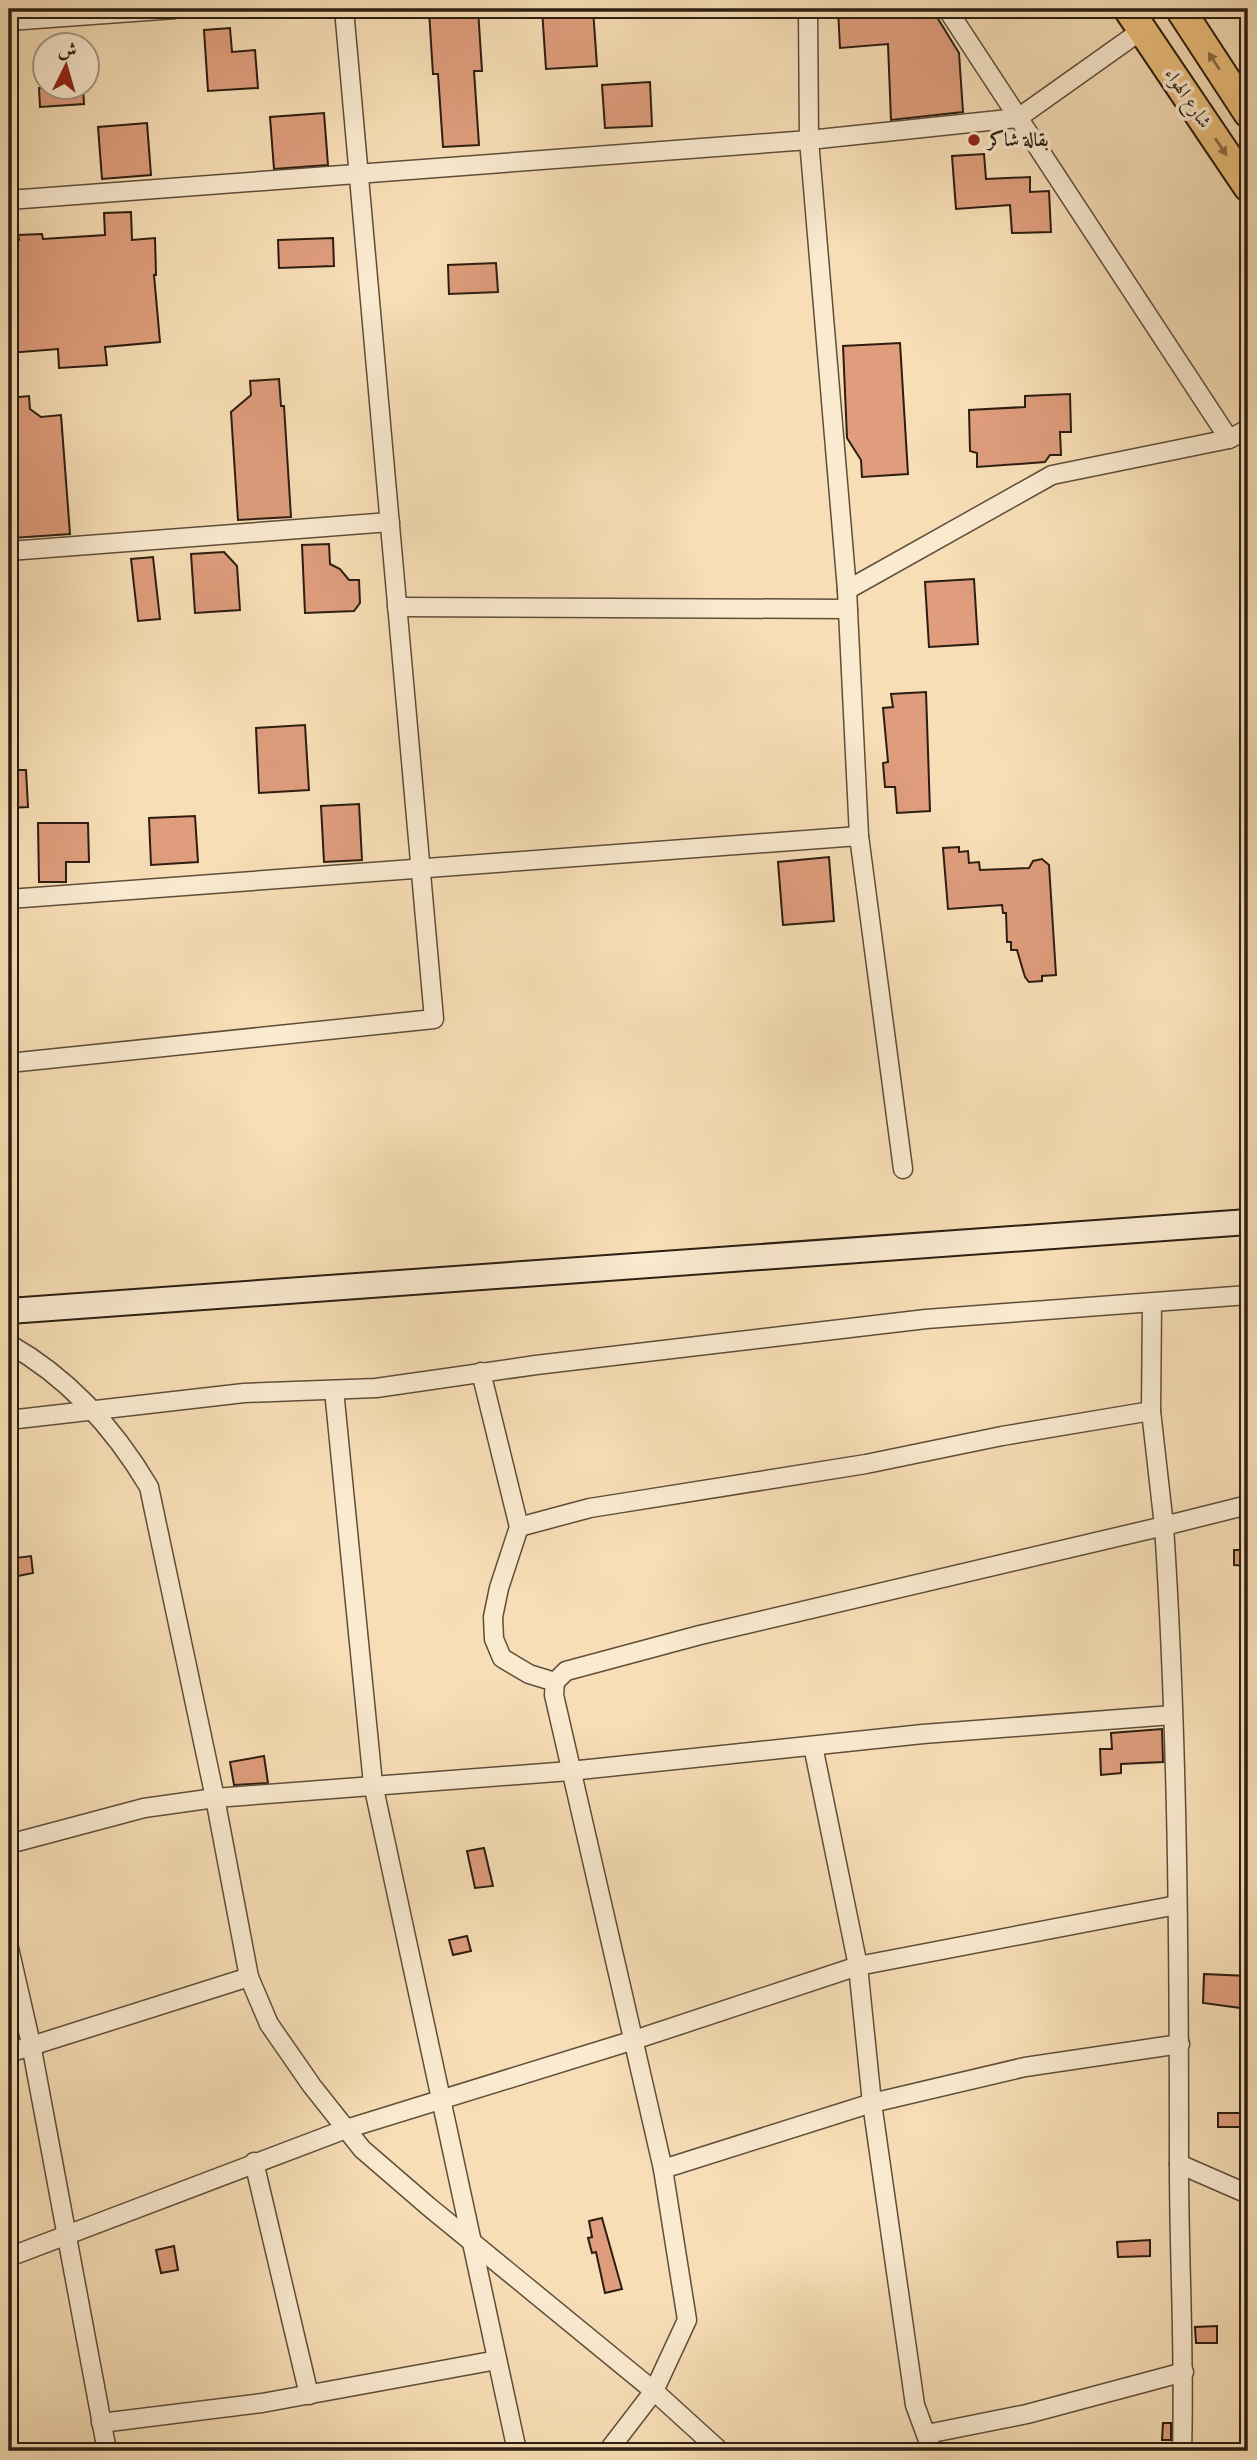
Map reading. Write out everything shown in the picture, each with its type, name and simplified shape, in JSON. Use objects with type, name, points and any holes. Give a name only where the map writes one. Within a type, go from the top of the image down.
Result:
[{"type":"main road","points":[[1180,9],[1248,113]]},
{"type":"main road","name":"شارع الهواء","points":[[1135,19],[1248,187]]},
{"type":"street","points":[[9,21],[175,9]]},
{"type":"street","points":[[9,1063],[434,1019],[344,9]]},
{"type":"street","points":[[808,9],[809,140],[847,590],[859,836],[903,1169]]},
{"type":"street","points":[[947,9],[1229,439]]},
{"type":"street","points":[[9,200],[809,140],[1018,118],[1135,19]]},
{"type":"street","points":[[847,590],[1052,475],[1229,439],[1248,429]]},
{"type":"street","points":[[9,551],[390,522]]},
{"type":"street","points":[[397,607],[848,609]]},
{"type":"street","points":[[9,899],[859,836]]},
{"type":"street","points":[[9,1311],[1248,1222]]},
{"type":"street","points":[[9,1420],[244,1393],[376,1388],[481,1372],[926,1319],[1248,1295]]},
{"type":"street","points":[[1152,1303],[1151,1411],[1164,1526],[1177,1905],[1184,2372],[1182,2451]]},
{"type":"street","points":[[9,1344],[30,1356],[97,1412],[127,1451],[149,1487],[215,1798],[249,1977],[269,2024],[362,2149],[654,2391],[720,2451]]},
{"type":"street","points":[[481,1372],[519,1527],[499,1588],[494,1617],[494,1639],[502,1658],[528,1674],[555,1682]]},
{"type":"street","points":[[334,1390],[373,1784],[517,2451]]},
{"type":"street","points":[[519,1527],[590,1508],[866,1464],[1002,1436],[1151,1411]]},
{"type":"street","points":[[608,2451],[654,2391],[687,2320],[663,2169],[570,1771],[554,1695],[555,1682],[566,1671],[700,1635],[1248,1505]]},
{"type":"street","points":[[9,1844],[132,1810],[215,1798],[570,1771],[813,1746],[1172,1715]]},
{"type":"street","points":[[813,1746],[858,1966],[872,2103],[915,2404],[929,2443],[1184,2372]]},
{"type":"street","points":[[9,2256],[346,2129],[631,2041],[858,1966],[1177,1905]]},
{"type":"street","points":[[9,1948],[31,2044],[107,2451]]},
{"type":"street","points":[[9,2053],[249,1977]]},
{"type":"street","points":[[663,2169],[872,2103],[1025,2067],[1180,2044]]},
{"type":"street","points":[[254,2162],[309,2395]]},
{"type":"street","points":[[1179,2164],[1248,2194]]},
{"type":"street","points":[[101,2423],[184,2414],[309,2395],[497,2360]]},
{"type":"building","points":[[478,9],[482,71],[474,71],[479,145],[443,147],[438,74],[433,74],[429,11]]},
{"type":"building","points":[[542,9],[593,9],[597,66],[546,69]]},
{"type":"building","points":[[838,9],[932,9],[959,53],[963,112],[891,120],[888,44],[840,48]]},
{"type":"building","points":[[230,28],[232,52],[255,50],[258,88],[208,91],[204,30]]},
{"type":"building","points":[[650,82],[652,126],[605,128],[602,85]]},
{"type":"building","points":[[40,102],[84,102],[84,104],[40,107]]},
{"type":"building","points":[[324,113],[328,165],[274,169],[270,117]]},
{"type":"building","points":[[147,123],[151,175],[102,179],[98,127]]},
{"type":"building","points":[[984,154],[986,179],[1030,177],[1030,192],[1049,191],[1051,232],[1012,233],[1010,205],[956,209],[952,156]]},
{"type":"building","points":[[131,212],[132,240],[155,238],[154,275],[160,342],[105,347],[107,365],[59,368],[58,349],[9,353],[9,244],[19,240],[18,235],[42,234],[43,239],[105,235],[104,213]]},
{"type":"building","points":[[333,238],[334,266],[279,268],[278,240]]},
{"type":"building","points":[[496,263],[498,292],[449,294],[448,265]]},
{"type":"building","points":[[900,343],[908,474],[862,477],[861,460],[847,438],[843,346]]},
{"type":"building","points":[[279,379],[281,406],[284,406],[291,517],[238,520],[231,412],[251,395],[250,381]]},
{"type":"building","points":[[1070,394],[1071,432],[1060,432],[1061,455],[1050,455],[1045,462],[977,467],[977,453],[970,451],[969,410],[1025,407],[1025,396]]},
{"type":"building","points":[[29,396],[30,409],[41,417],[61,415],[70,534],[13,538],[9,478],[13,475],[9,398]]},
{"type":"building","points":[[329,544],[330,564],[340,569],[349,580],[359,580],[360,603],[354,611],[305,613],[302,545]]},
{"type":"building","points":[[224,552],[237,566],[240,610],[195,613],[191,554]]},
{"type":"building","points":[[153,557],[160,619],[138,621],[131,559]]},
{"type":"building","points":[[974,579],[978,644],[929,647],[925,582]]},
{"type":"building","points":[[926,692],[930,811],[897,813],[895,787],[885,787],[883,763],[888,762],[883,708],[893,707],[891,694]]},
{"type":"building","points":[[305,725],[309,790],[259,793],[256,728]]},
{"type":"building","points":[[9,770],[26,770],[28,807],[9,808]]},
{"type":"building","points":[[359,804],[362,860],[324,862],[321,806]]},
{"type":"building","points":[[195,816],[198,862],[151,865],[149,818]]},
{"type":"building","points":[[38,823],[88,823],[89,862],[66,862],[66,882],[39,882]]},
{"type":"building","points":[[959,847],[959,852],[968,851],[969,863],[979,862],[980,870],[1029,868],[1033,861],[1042,859],[1049,865],[1056,975],[1042,976],[1042,981],[1029,982],[1025,977],[1017,950],[1011,950],[1011,942],[1007,942],[1006,913],[1003,913],[1002,905],[948,909],[943,848]]},
{"type":"building","points":[[829,857],[834,921],[783,925],[778,862]]},
{"type":"building","points":[[1234,1550],[1248,1550],[1248,1566],[1234,1565]]},
{"type":"building","points":[[31,1556],[33,1573],[18,1576],[15,1558]]},
{"type":"building","points":[[1162,1729],[1163,1762],[1121,1764],[1121,1773],[1101,1775],[1100,1749],[1112,1749],[1111,1733]]},
{"type":"building","points":[[264,1756],[268,1783],[234,1785],[230,1762]]},
{"type":"building","points":[[484,1848],[493,1886],[475,1888],[467,1851]]},
{"type":"building","points":[[467,1936],[471,1951],[453,1955],[449,1940]]},
{"type":"building","points":[[1204,1974],[1248,1976],[1248,2009],[1203,2003]]},
{"type":"building","points":[[1218,2113],[1248,2113],[1248,2127],[1218,2127]]},
{"type":"building","points":[[602,2218],[622,2289],[605,2293],[596,2252],[592,2253],[588,2238],[592,2237],[589,2221]]},
{"type":"building","points":[[1150,2240],[1150,2256],[1118,2257],[1117,2242]]},
{"type":"building","points":[[174,2246],[178,2270],[161,2273],[156,2250]]},
{"type":"building","points":[[1217,2326],[1217,2343],[1196,2343],[1195,2327]]},
{"type":"building","points":[[1163,2423],[1171,2423],[1171,2440],[1162,2440]]},
{"type":"place","name":"بقالة شاكر","points":[[974,140]]}]
